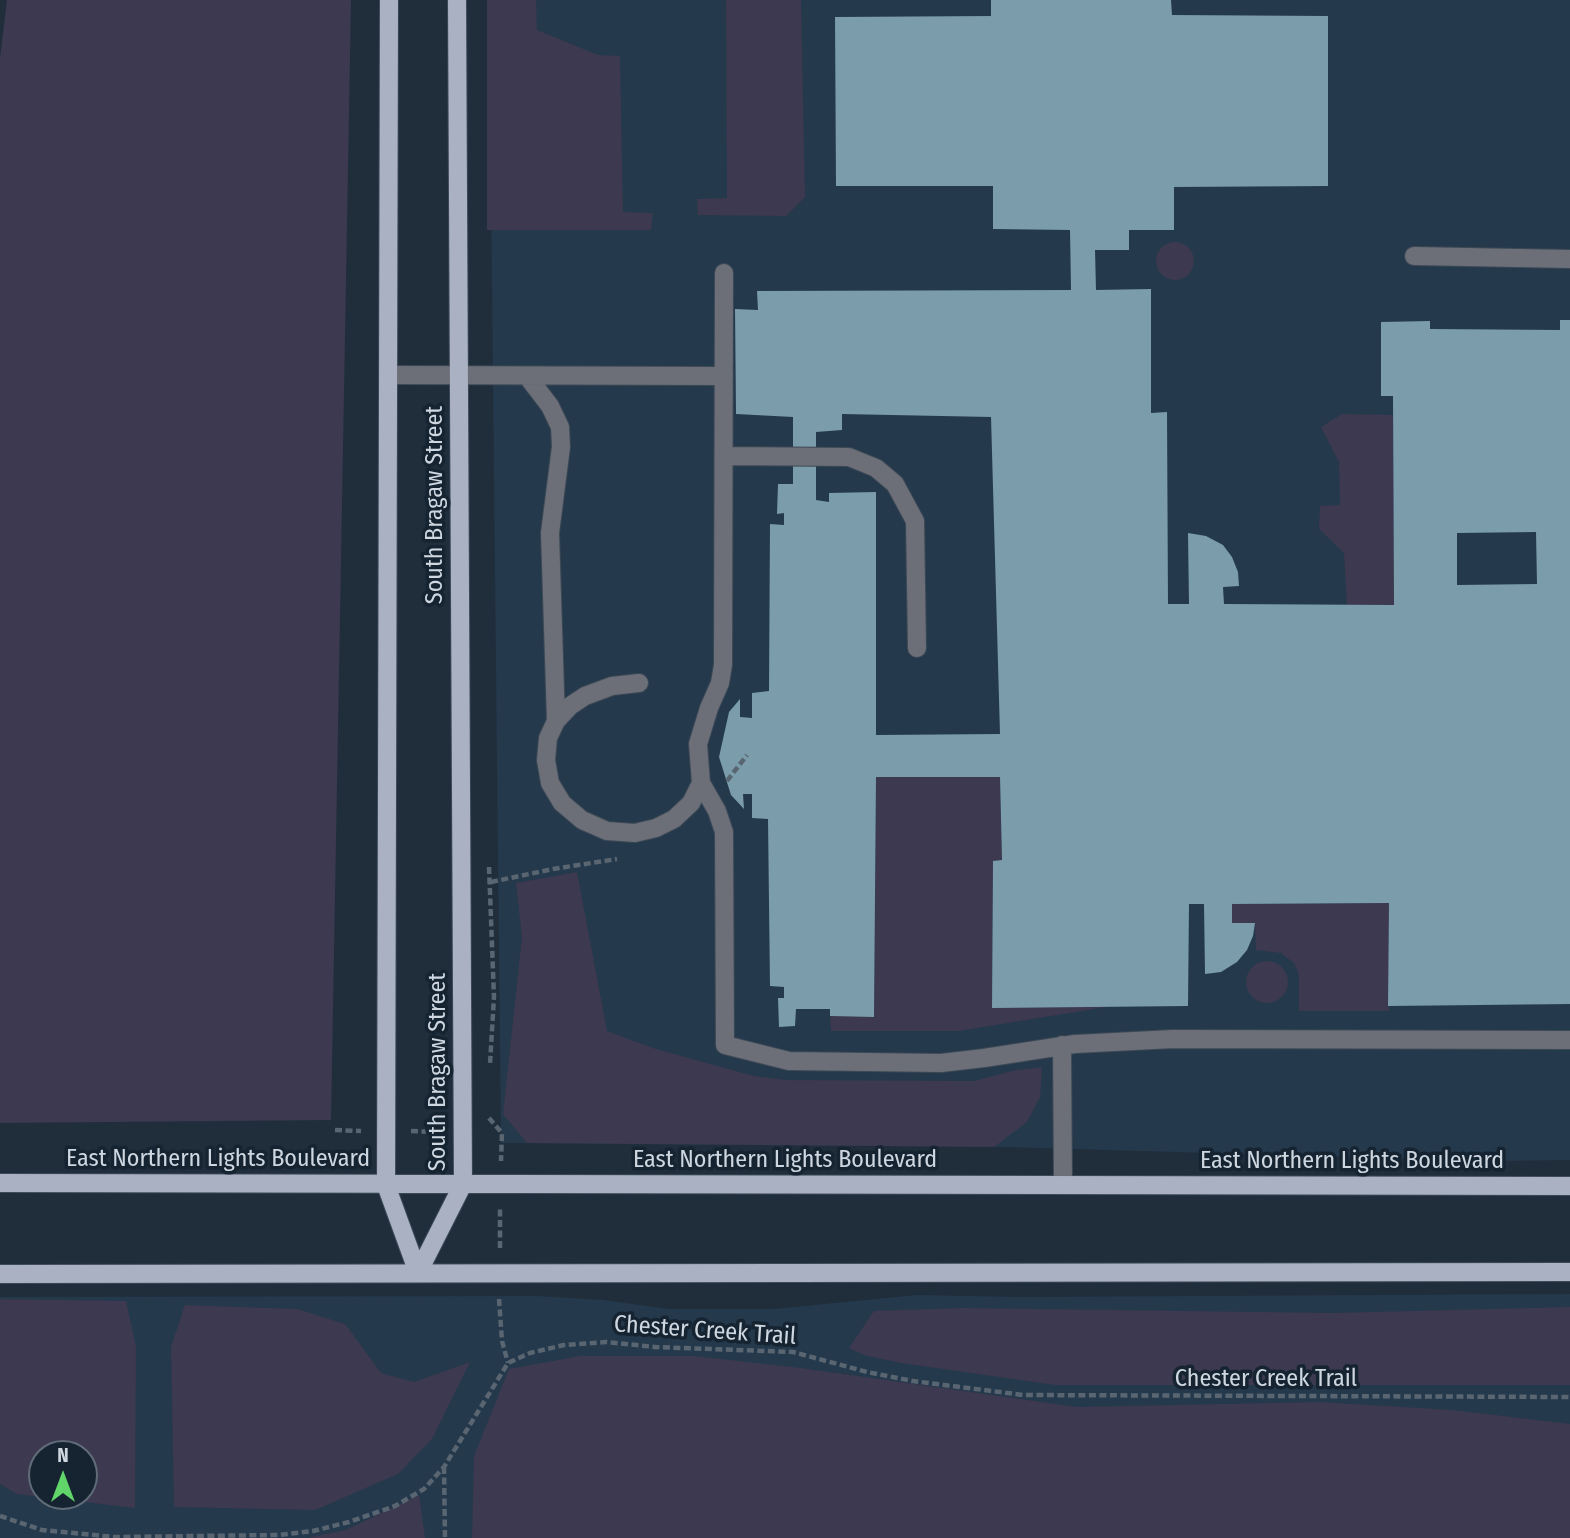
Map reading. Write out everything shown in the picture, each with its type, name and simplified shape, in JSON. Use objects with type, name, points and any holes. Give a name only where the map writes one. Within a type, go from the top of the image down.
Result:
[{"type":"main road","name":"South Bragaw Street","points":[[389,0],[386,1185],[418,1273]]},
{"type":"main road","name":"South Bragaw Street","points":[[418,1273],[463,1184],[457,0]]},
{"type":"main road","name":"East Northern Lights Boulevard","points":[[0,1182],[1570,1186]]},
{"type":"main road","points":[[0,1274],[1570,1272]]},
{"type":"lane","points":[[1414,256],[1570,259]]},
{"type":"lane","points":[[724,273],[723,665],[720,683],[698,744],[701,783],[717,811],[724,832],[726,1045],[789,1061],[941,1063],[1062,1045],[1173,1039],[1570,1041]]},
{"type":"lane","points":[[388,375],[724,376]]},
{"type":"lane","points":[[527,376],[551,405],[560,427],[561,447],[551,533],[556,720]]},
{"type":"lane","points":[[724,456],[849,457],[876,468],[895,484],[915,521],[917,648]]},
{"type":"lane","points":[[639,682],[612,686],[585,696],[556,720],[548,738],[545,760],[550,783],[562,803],[582,820],[607,831],[635,833],[656,828],[674,819],[691,803],[701,783]]},
{"type":"lane","points":[[1062,1045],[1063,1185]]},
{"type":"path","points":[[0,1516],[42,1530],[114,1537],[279,1535],[313,1531],[349,1522],[395,1506],[424,1489],[444,1466],[508,1363],[502,1341],[499,1307],[502,1133],[335,1130]]},
{"type":"path","name":"Chester Creek Trail","points":[[508,1363],[530,1353],[564,1345],[606,1342],[655,1347],[793,1352],[913,1381],[1023,1395],[1570,1398]]},
{"type":"path","points":[[444,1466],[444,1538]]},
{"type":"shaded area","points":[[7,0],[351,0],[331,1120],[0,1123],[0,58]]},
{"type":"shaded area","points":[[487,0],[536,0],[537,30],[598,55],[620,56],[623,212],[653,213],[651,230],[487,230]]},
{"type":"shaded area","points":[[489,0],[1570,0],[1570,1160],[1489,1161],[1004,1147],[501,1143]]},
{"type":"shaded area","points":[[726,0],[801,0],[805,197],[786,216],[698,215],[697,199],[727,198]]},
{"type":"shaded area","points":[[1175,242],[1189,247],[1194,261],[1189,275],[1175,280],[1161,275],[1156,261],[1161,247]]},
{"type":"shaded area","points":[[1342,414],[1393,415],[1394,605],[1347,605],[1344,553],[1319,529],[1320,506],[1340,505],[1339,462],[1321,427]]},
{"type":"shaded area","points":[[876,777],[1000,777],[1002,860],[993,862],[992,1004],[1106,1007],[959,1031],[831,1031],[830,1016],[874,1016]]},
{"type":"shaded area","points":[[577,872],[607,1031],[656,1049],[754,1076],[786,1080],[974,1081],[1012,1071],[1042,1067],[1040,1097],[1027,1122],[994,1147],[527,1143],[503,1114],[522,937],[516,883]]},
{"type":"shaded area","points":[[1389,903],[1389,1011],[1299,1011],[1299,975],[1294,963],[1281,953],[1256,950],[1255,924],[1232,923],[1232,904]]},
{"type":"shaded area","points":[[1267,961],[1282,967],[1288,982],[1282,997],[1267,1003],[1252,997],[1246,982],[1252,967]]},
{"type":"shaded area","points":[[1570,1294],[1570,1538],[0,1538],[0,1297],[537,1296],[603,1300],[669,1309],[774,1309],[917,1295],[1019,1297]]},
{"type":"shaded area","points":[[0,1299],[126,1301],[136,1347],[135,1508],[98,1504],[98,1440],[28,1440],[28,1495],[17,1494],[0,1484]]},
{"type":"shaded area","points":[[185,1305],[297,1309],[345,1324],[381,1373],[414,1382],[470,1362],[432,1439],[398,1474],[315,1510],[174,1507],[171,1347]]},
{"type":"shaded area","points":[[1570,1307],[1570,1385],[1055,1385],[901,1363],[864,1355],[849,1348],[874,1311],[962,1308],[1333,1313]]},
{"type":"shaded area","points":[[580,1356],[694,1356],[801,1368],[1077,1407],[1320,1402],[1452,1410],[1570,1424],[1570,1538],[472,1538],[474,1456],[509,1369]]},
{"type":"shaded area","points":[[419,1495],[425,1538],[307,1538],[346,1530]]},
{"type":"building","points":[[991,0],[1171,0],[1172,15],[1328,16],[1328,186],[1174,187],[1174,230],[1129,230],[1129,250],[1095,250],[1096,290],[1151,289],[1151,413],[1167,412],[1168,604],[1189,604],[1188,533],[1206,536],[1223,545],[1232,557],[1238,572],[1239,586],[1223,587],[1224,604],[1394,605],[1393,396],[1381,396],[1381,322],[1430,321],[1430,329],[1560,330],[1560,320],[1570,320],[1570,1004],[1388,1006],[1389,903],[1232,904],[1232,923],[1255,923],[1253,936],[1247,950],[1237,962],[1221,972],[1205,974],[1204,904],[1189,904],[1188,1006],[992,1008],[993,861],[1002,860],[1000,777],[876,777],[874,1017],[830,1016],[830,1009],[796,1009],[795,1026],[779,1027],[778,998],[784,998],[784,987],[770,986],[768,819],[752,818],[752,794],[743,794],[744,809],[731,795],[719,757],[729,712],[740,699],[740,717],[752,718],[752,693],[769,691],[770,524],[784,525],[784,513],[777,514],[778,484],[793,484],[793,417],[736,414],[735,309],[758,310],[757,291],[1071,290],[1070,230],[993,229],[993,186],[836,186],[835,17],[991,16]],"holes":[[[842,414],[991,417],[1000,734],[876,735],[876,492],[829,493],[829,502],[816,500],[816,432],[842,430]],[[1536,532],[1537,584],[1457,585],[1457,533]]]}]
